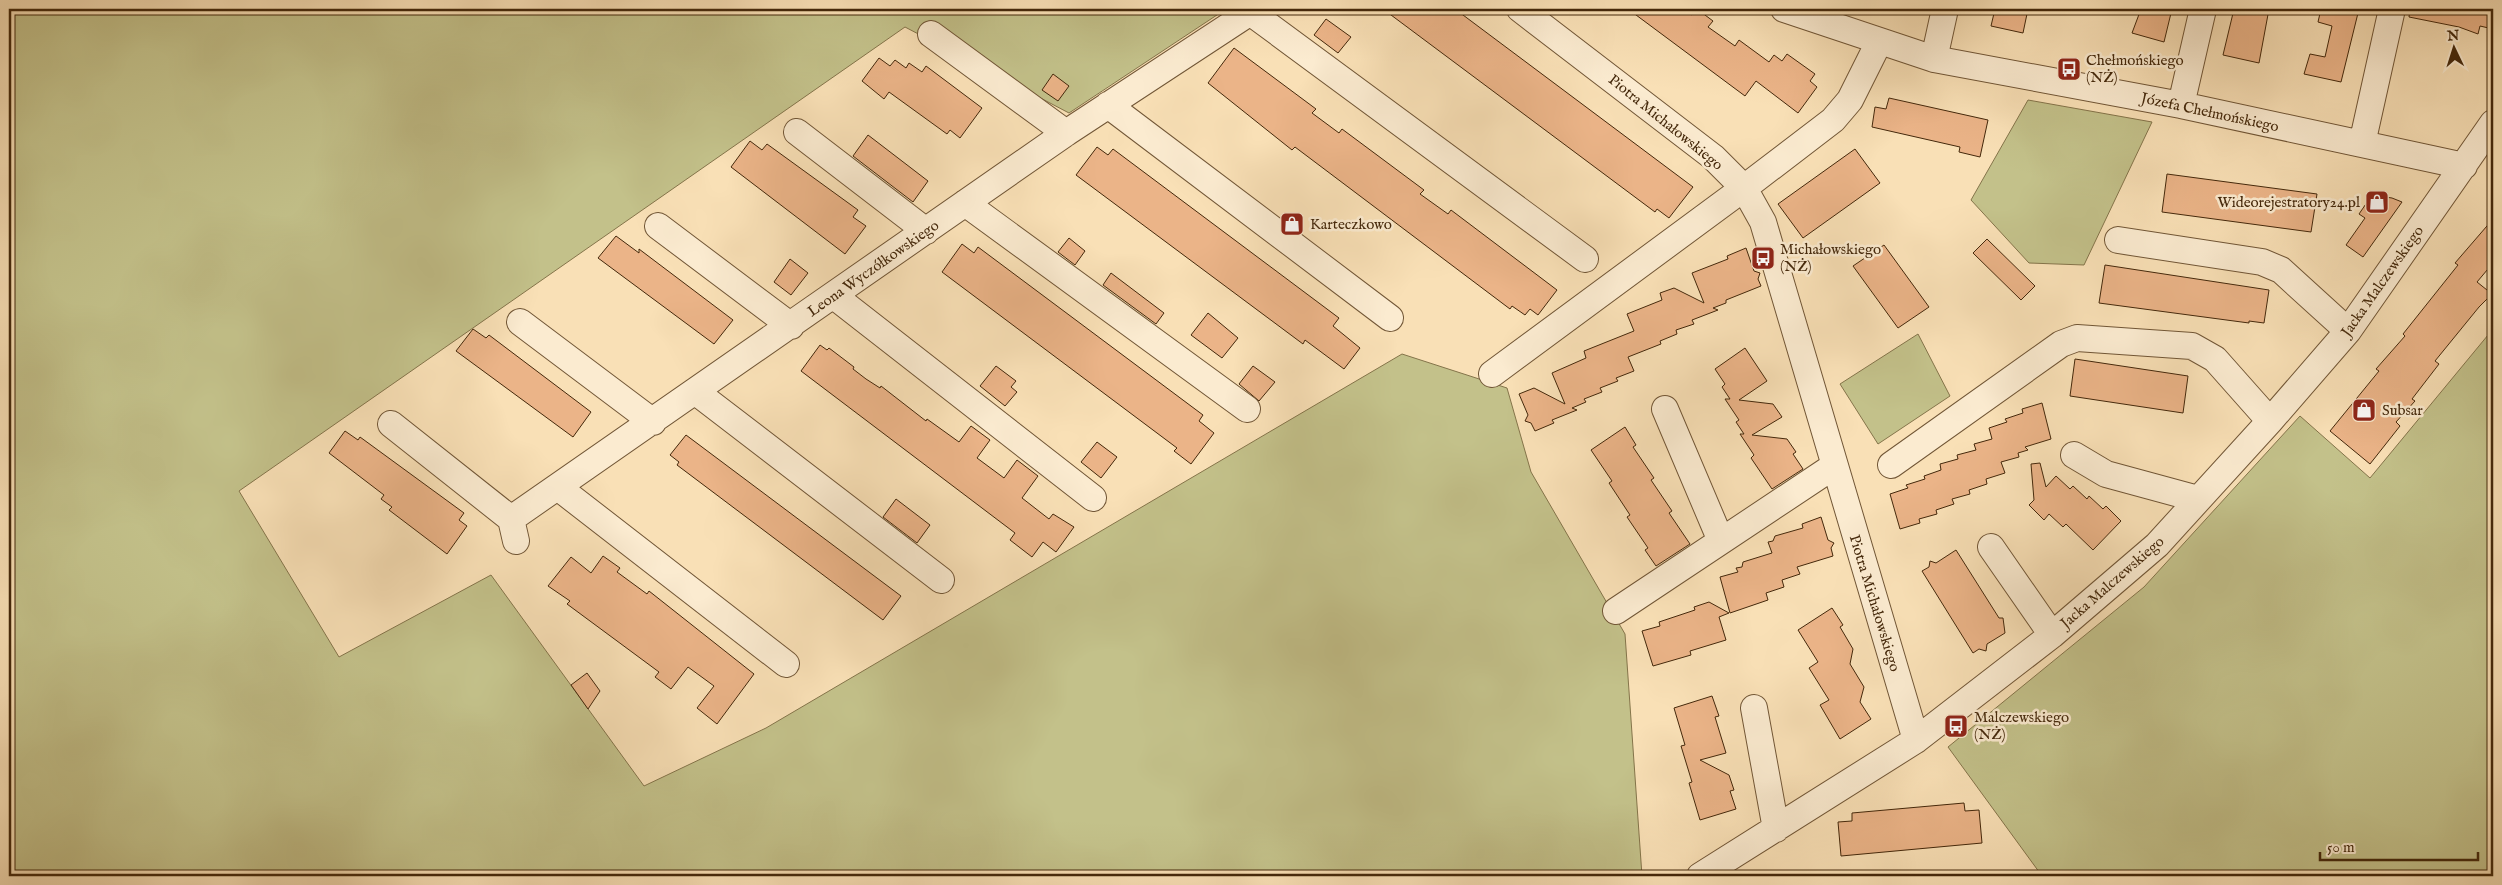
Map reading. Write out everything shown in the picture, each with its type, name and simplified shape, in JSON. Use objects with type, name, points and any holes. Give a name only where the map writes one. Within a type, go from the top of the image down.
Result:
[{"type":"street","name":"Piotra Michałowskiego","points":[[1520,9],[1713,157],[1744,188],[1763,222],[1916,740]]},
{"type":"street","name":"Józefa Chełmońskiego","points":[[1784,9],[1934,59],[2180,105],[2464,166]]},
{"type":"street","points":[[1934,59],[1945,9]]},
{"type":"street","points":[[2180,105],[2203,9]]},
{"type":"street","points":[[2362,144],[2392,9]]},
{"type":"street","points":[[1252,10],[1585,258]]},
{"type":"street","name":"Leona Wyczółkowskiego","points":[[391,424],[514,530],[559,488],[1066,133],[1252,10]]},
{"type":"street","points":[[931,34],[1066,133]]},
{"type":"street","points":[[1492,374],[1744,188],[1832,120],[1850,100],[1879,42]]},
{"type":"street","points":[[1108,105],[1390,318]]},
{"type":"street","name":"Jacka Malczewskiego","points":[[1700,876],[1916,740],[2052,635],[2157,545],[2270,421],[2348,331],[2493,123]]},
{"type":"street","points":[[797,132],[926,231]]},
{"type":"street","points":[[966,203],[1247,409]]},
{"type":"street","points":[[658,226],[791,326]]},
{"type":"street","points":[[2118,240],[2262,262],[2281,270],[2348,331]]},
{"type":"street","points":[[834,296],[1093,498]]},
{"type":"street","points":[[520,322],[654,422]]},
{"type":"street","points":[[1891,465],[2061,344],[2077,338],[2192,346],[2215,359],[2270,421]]},
{"type":"street","points":[[696,392],[941,580]]},
{"type":"street","points":[[1665,409],[1721,541]]},
{"type":"street","points":[[2074,455],[2106,474],[2198,499]]},
{"type":"street","points":[[1616,611],[1834,466]]},
{"type":"street","points":[[559,488],[786,664]]},
{"type":"street","points":[[1991,547],[2052,635]]},
{"type":"street","points":[[1754,708],[1776,829]]},
{"type":"shaded area","points":[[9,9],[1226,9],[1069,113],[905,27],[239,491],[339,657],[491,575],[644,786],[766,728],[1402,354],[1507,388],[1531,472],[1625,634],[1642,876],[9,876]]},
{"type":"shaded area","points":[[2028,100],[2152,122],[2084,265],[2029,263],[1971,200]]},
{"type":"shaded area","points":[[2493,329],[2493,876],[2042,876],[1948,747],[2144,587],[2300,416],[2370,478]]},
{"type":"shaded area","points":[[1918,334],[1950,396],[1878,444],[1840,384]]},
{"type":"building","points":[[1383,9],[1455,9],[1693,187],[1669,218],[1657,209],[1655,212]]},
{"type":"building","points":[[1628,9],[1684,9],[1692,15],[1697,9],[1713,21],[1708,27],[1735,46],[1739,40],[1769,62],[1774,55],[1782,61],[1787,54],[1815,74],[1810,81],[1817,87],[1798,113],[1756,81],[1745,96]]},
{"type":"building","points":[[1995,9],[2028,9],[2023,33],[1991,26]]},
{"type":"building","points":[[2141,9],[2172,9],[2164,42],[2132,33]]},
{"type":"building","points":[[2234,9],[2269,9],[2259,63],[2223,55]]},
{"type":"building","points":[[2321,9],[2359,9],[2341,82],[2304,74],[2310,54],[2325,57],[2332,26],[2318,22]]},
{"type":"building","points":[[2410,9],[2493,9],[2493,29],[2480,26],[2478,34],[2459,27],[2409,17]]},
{"type":"building","points":[[1326,19],[1351,37],[1338,53],[1314,35]]},
{"type":"building","points":[[1234,48],[1316,109],[1312,113],[1339,133],[1342,129],[1424,190],[1420,194],[1448,214],[1451,210],[1557,290],[1538,315],[1530,309],[1525,315],[1512,306],[1510,309],[1295,147],[1292,150],[1208,83]]},
{"type":"building","points":[[879,58],[890,66],[895,60],[906,68],[909,63],[922,72],[926,66],[982,108],[960,138],[950,130],[947,134],[889,92],[884,99],[862,81]]},
{"type":"building","points":[[1053,74],[1069,86],[1058,101],[1042,90]]},
{"type":"building","points":[[1889,98],[1988,120],[1980,157],[1959,152],[1960,147],[1872,127],[1875,107],[1886,109]]},
{"type":"building","points":[[868,135],[928,181],[913,202],[853,156]]},
{"type":"building","points":[[750,141],[762,150],[767,144],[858,210],[853,217],[866,226],[845,254],[731,167]]},
{"type":"building","points":[[1097,147],[1108,155],[1113,149],[1339,318],[1333,326],[1360,348],[1344,369],[1305,340],[1303,344],[1076,175]]},
{"type":"building","points":[[1855,149],[1880,183],[1803,238],[1778,204]]},
{"type":"building","points":[[2167,174],[2317,194],[2311,232],[2162,212]]},
{"type":"building","points":[[2372,195],[2392,198],[2402,202],[2363,257],[2346,245],[2365,218],[2359,214]]},
{"type":"building","points":[[2493,219],[2493,263],[2477,282],[2492,294],[2435,361],[2439,364],[2412,399],[2415,401],[2396,422],[2400,426],[2370,464],[2330,431],[2379,371],[2376,369],[2405,336],[2403,334],[2458,265],[2455,263]]},
{"type":"building","points":[[616,236],[639,253],[639,249],[733,320],[714,344],[598,258]]},
{"type":"building","points":[[1069,238],[1085,251],[1075,265],[1058,252]]},
{"type":"building","points":[[1987,239],[2035,286],[2021,300],[1973,253]]},
{"type":"building","points":[[962,244],[974,253],[978,247],[1203,415],[1199,421],[1214,433],[1191,464],[1174,451],[1177,448],[942,272]]},
{"type":"building","points":[[1884,245],[1929,307],[1898,328],[1853,266]]},
{"type":"building","points":[[1746,248],[1754,271],[1760,273],[1758,279],[1761,286],[1726,300],[1726,303],[1713,308],[1718,310],[1692,320],[1694,324],[1676,330],[1677,334],[1660,341],[1661,344],[1628,357],[1634,371],[1616,378],[1618,381],[1600,388],[1602,392],[1584,399],[1586,402],[1572,408],[1577,410],[1552,420],[1554,423],[1535,431],[1531,423],[1525,421],[1528,415],[1519,394],[1534,388],[1565,404],[1552,373],[1586,358],[1584,351],[1634,331],[1627,314],[1662,300],[1660,293],[1674,288],[1704,303],[1692,273],[1728,259],[1727,256]]},
{"type":"building","points":[[790,259],[808,273],[791,295],[774,282]]},
{"type":"building","points":[[2105,265],[2269,290],[2264,323],[2249,321],[2249,323],[2099,303]]},
{"type":"building","points":[[1111,273],[1164,313],[1156,324],[1103,285]]},
{"type":"building","points":[[1208,313],[1238,338],[1222,358],[1191,335]]},
{"type":"building","points":[[473,329],[486,338],[489,335],[591,412],[573,437],[456,351]]},
{"type":"building","points":[[820,345],[827,350],[829,348],[866,379],[880,388],[881,386],[926,421],[927,419],[959,442],[971,426],[990,440],[977,458],[1004,478],[1017,460],[1038,476],[1022,498],[1049,519],[1053,514],[1074,527],[1056,552],[1043,542],[1032,557],[1010,540],[1015,533],[801,371]]},
{"type":"building","points":[[1745,348],[1767,381],[1739,400],[1773,404],[1782,417],[1752,435],[1787,439],[1796,452],[1793,454],[1803,469],[1772,489],[1751,458],[1754,455],[1740,434],[1744,434],[1736,422],[1739,420],[1725,399],[1730,399],[1722,387],[1725,384],[1715,369]]},
{"type":"building","points":[[2075,359],[2188,376],[2183,413],[2070,396]]},
{"type":"building","points":[[996,366],[1016,381],[1011,387],[1017,392],[1005,406],[980,386]]},
{"type":"building","points":[[1253,366],[1275,382],[1259,401],[1239,384]]},
{"type":"building","points":[[2042,403],[2051,439],[2025,447],[2028,450],[2018,453],[2019,457],[2001,462],[2005,473],[1986,479],[1987,484],[1969,490],[1970,494],[1952,499],[1954,504],[1936,510],[1937,514],[1919,519],[1920,523],[1900,529],[1890,494],[1908,488],[1906,485],[1925,479],[1924,476],[1941,470],[1940,464],[1958,459],[1957,455],[1976,450],[1974,444],[1992,439],[1989,428],[2007,422],[2005,419],[2023,413],[2022,409]]},
{"type":"building","points":[[1625,427],[1636,445],[1633,447],[1654,478],[1651,480],[1672,511],[1669,513],[1690,544],[1656,566],[1645,550],[1648,548],[1627,517],[1630,515],[1609,483],[1612,481],[1591,450]]},
{"type":"building","points":[[345,431],[358,440],[360,437],[464,513],[459,520],[467,526],[447,554],[389,510],[392,507],[381,499],[384,495],[329,453]]},
{"type":"building","points":[[686,435],[901,596],[883,620],[677,465],[679,462],[670,455]]},
{"type":"building","points":[[1097,442],[1117,457],[1101,478],[1081,462]]},
{"type":"building","points":[[2040,463],[2046,487],[2056,476],[2070,489],[2073,486],[2087,499],[2089,496],[2103,509],[2106,506],[2121,521],[2093,550],[2066,524],[2063,527],[2049,514],[2044,520],[2029,505],[2034,500],[2031,464]]},
{"type":"building","points":[[896,499],[930,525],[917,543],[883,517]]},
{"type":"building","points":[[1821,517],[1828,540],[1834,543],[1831,548],[1833,556],[1797,567],[1800,574],[1782,580],[1784,587],[1766,593],[1768,600],[1730,613],[1720,577],[1738,572],[1736,568],[1742,567],[1743,562],[1772,553],[1768,542],[1773,541],[1775,536],[1803,528],[1802,524]]},
{"type":"building","points":[[1956,550],[1999,618],[2003,618],[2005,633],[1987,644],[1986,651],[1979,649],[1973,653],[1922,571],[1929,567],[1930,561],[1936,563]]},
{"type":"building","points":[[603,556],[620,568],[617,572],[647,594],[649,591],[754,674],[717,724],[697,708],[714,686],[688,667],[671,689],[655,677],[659,672],[567,604],[570,601],[548,586],[571,557],[591,573]]},
{"type":"building","points":[[1709,602],[1729,613],[1719,617],[1726,640],[1690,651],[1691,655],[1653,666],[1642,631],[1660,626],[1659,622],[1695,610],[1694,607]]},
{"type":"building","points":[[1832,608],[1843,625],[1840,627],[1853,649],[1850,664],[1864,687],[1860,702],[1871,719],[1840,739],[1820,705],[1829,700],[1809,668],[1818,662],[1798,630]]},
{"type":"building","points":[[587,673],[600,691],[588,709],[571,685]]},
{"type":"building","points":[[1712,696],[1719,716],[1715,717],[1726,753],[1700,760],[1729,775],[1734,790],[1730,791],[1736,809],[1700,820],[1689,783],[1692,782],[1681,746],[1685,745],[1674,708]]},
{"type":"building","points":[[1964,803],[1965,811],[1979,810],[1982,843],[1841,856],[1838,822],[1852,821],[1852,813]]},
{"type":"place","name":"Chełmońskiego (NŻ)","points":[[2069,69]]},
{"type":"place","name":"Wideorejestratory24.pl","points":[[2377,202]]},
{"type":"place","name":"Karteczkowo","points":[[1292,224]]},
{"type":"place","name":"Michałowskiego (NŻ)","points":[[1763,258]]},
{"type":"place","name":"Subsar","points":[[2364,410]]},
{"type":"place","name":"Malczewskiego (NŻ)","points":[[1956,726]]}]
